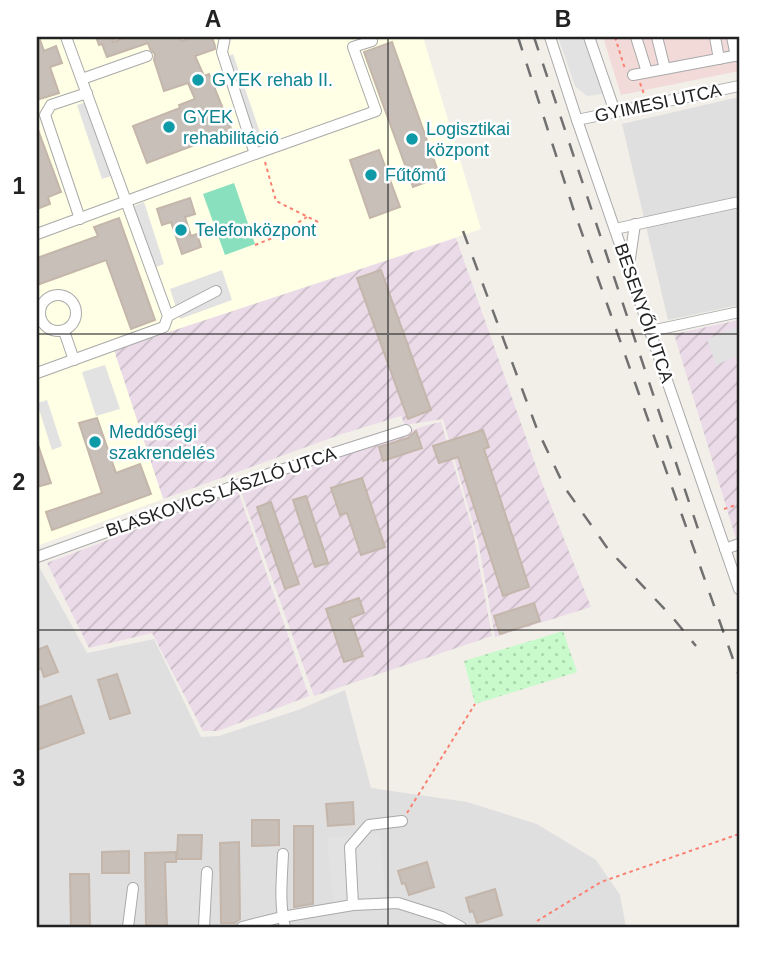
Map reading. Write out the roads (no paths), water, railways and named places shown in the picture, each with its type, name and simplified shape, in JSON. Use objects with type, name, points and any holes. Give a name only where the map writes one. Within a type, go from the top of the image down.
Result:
[{"type":"street","points":[[37,373],[164,327],[168,316],[66,37]]},
{"type":"street","points":[[225,37],[222,52],[258,152]]},
{"type":"street","points":[[37,234],[376,111],[353,47],[372,41],[370,37]]},
{"type":"street","name":"BESENYŐI UTCA","points":[[550,37],[713,513],[737,575],[739,589]]},
{"type":"street","points":[[589,37],[615,112]]},
{"type":"street","points":[[636,37],[639,74],[738,56],[733,37]]},
{"type":"street","points":[[657,37],[665,69]]},
{"type":"street","points":[[715,37],[719,59]]},
{"type":"street","points":[[82,79],[147,56]]},
{"type":"street","name":"GYIMESI UTCA","points":[[577,120],[739,86]]},
{"type":"street","points":[[80,219],[45,115],[51,105],[87,93]]},
{"type":"street","points":[[615,229],[739,202]]},
{"type":"street","points":[[628,267],[635,224]]},
{"type":"street","points":[[168,316],[216,291]]},
{"type":"street","points":[[651,331],[739,312]]},
{"type":"street","points":[[64,331],[74,359]]},
{"type":"street","name":"BLASKOVICS LÁSZLÓ UTCA","points":[[37,557],[262,476],[406,430]]},
{"type":"street","points":[[726,549],[739,544]]},
{"type":"street","points":[[353,905],[350,847],[369,825],[402,821]]},
{"type":"street","points":[[283,854],[281,896],[284,922]]},
{"type":"street","points":[[204,927],[207,872]]},
{"type":"street","points":[[128,927],[133,888]]},
{"type":"street","points":[[242,927],[284,922],[353,905],[398,903],[442,917],[461,927]]},
{"type":"railway","points":[[518,37],[573,208],[739,676]]},
{"type":"railway","points":[[534,37],[698,529]]},
{"type":"railway","points":[[463,231],[537,429],[565,488],[608,549],[696,646]]},
{"type":"place","name":"GYEK rehab II.","points":[[198,80]]},
{"type":"place","name":"GYEK rehabilitáció","points":[[169,127]]},
{"type":"place","name":"Logisztikai központ","points":[[412,139]]},
{"type":"place","name":"Fűtőmű","points":[[371,175]]},
{"type":"place","name":"Telefonközpont","points":[[181,230]]},
{"type":"place","name":"Meddőségi szakrendelés","points":[[95,442]]}]
